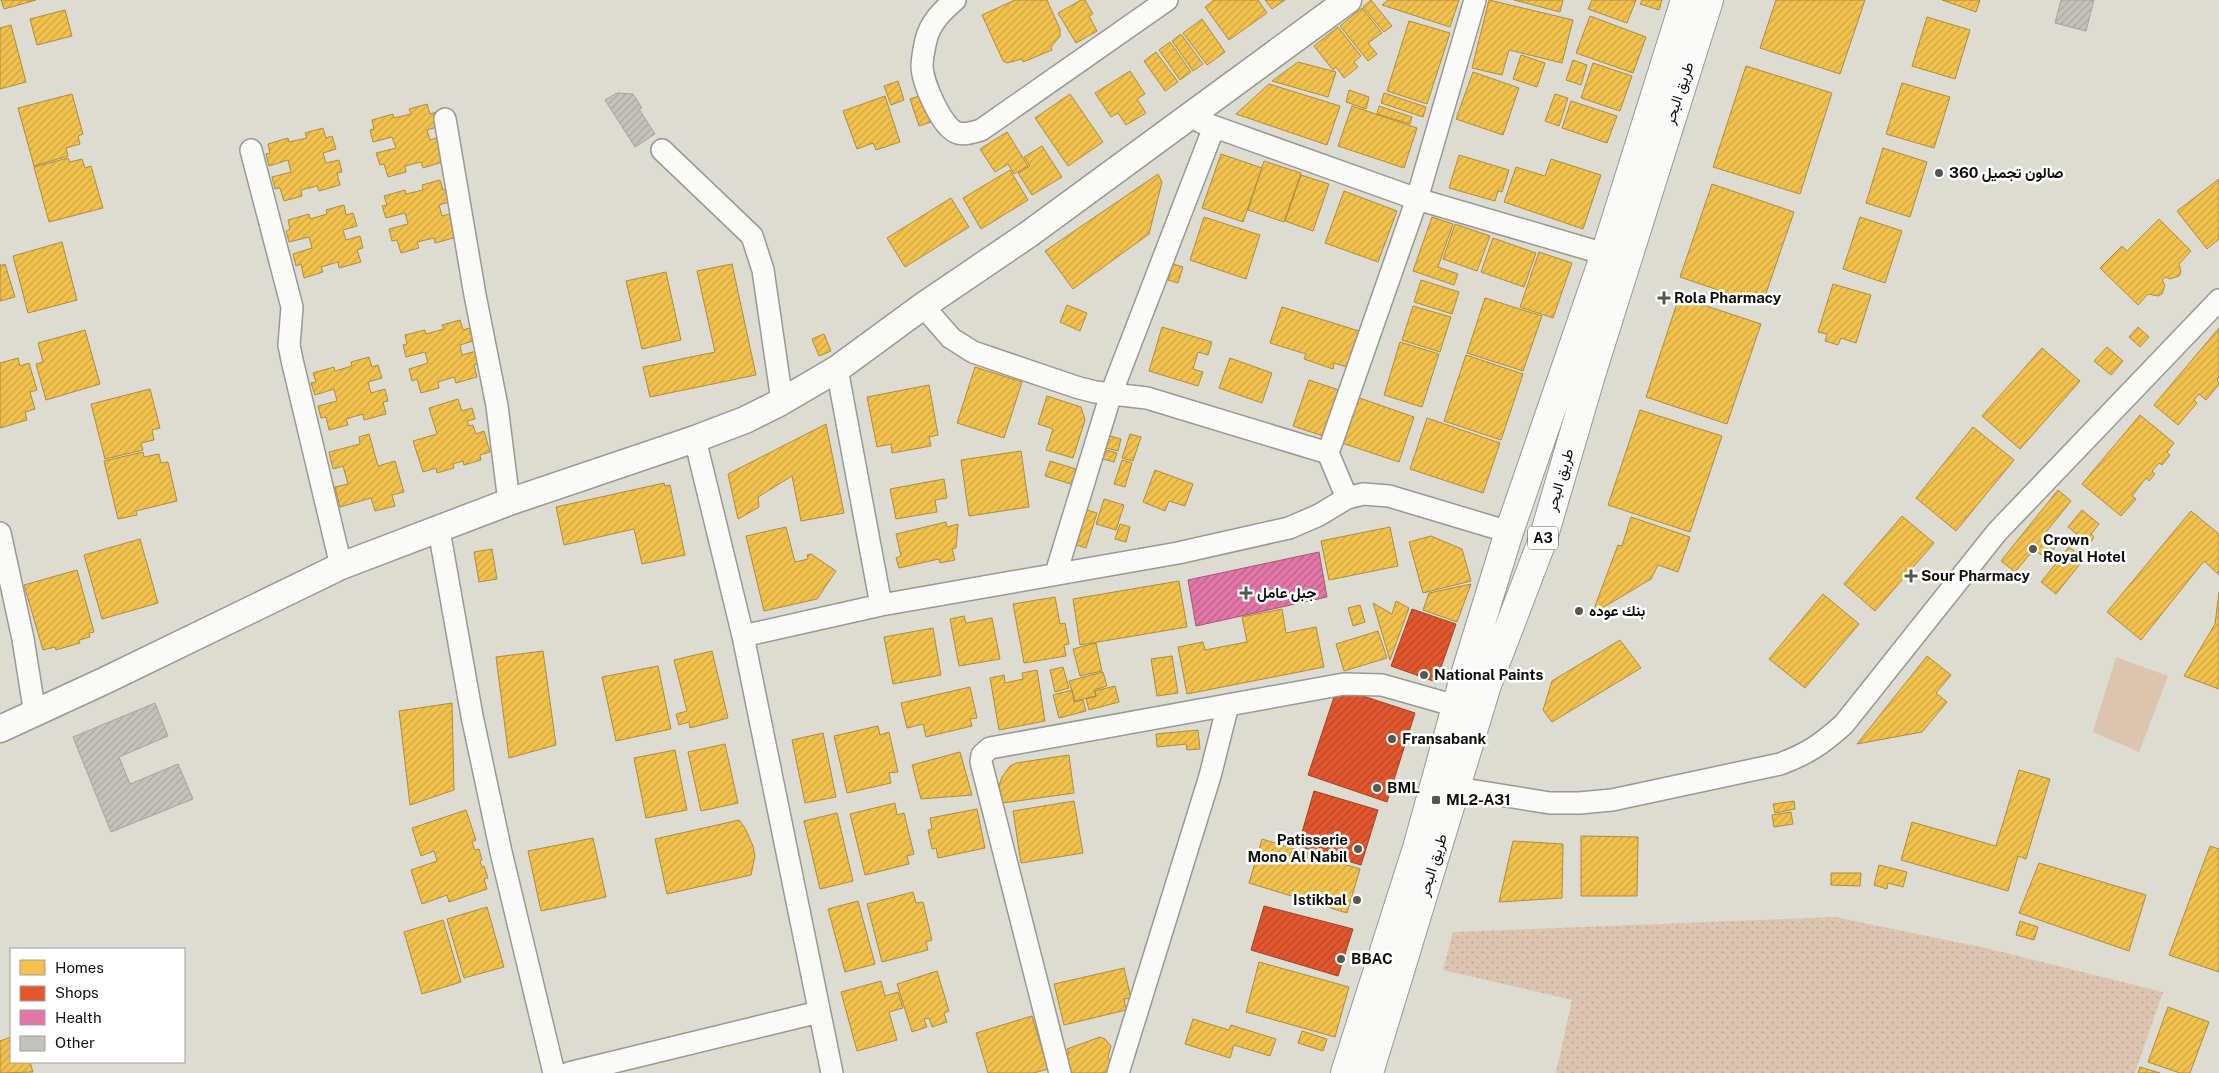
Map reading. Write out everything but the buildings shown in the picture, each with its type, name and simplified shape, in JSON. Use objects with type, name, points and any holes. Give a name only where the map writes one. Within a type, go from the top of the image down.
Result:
[{"type":"highway","name":"طريق البحر","points":[[1345,1073],[1417,848],[1456,706],[1509,532],[1605,254],[1685,0]]},
{"type":"highway","name":"طريق البحر","points":[[1369,1073],[1487,686],[1543,539],[1594,365],[1709,0]]},
{"type":"main road","points":[[0,729],[35,714],[341,566],[509,502],[695,439],[745,420],[782,401],[837,369],[923,306],[1028,234],[1348,0]]},
{"type":"street","points":[[955,0],[933,23],[926,38],[922,67],[924,83],[945,121],[950,128],[958,133],[966,134],[981,130],[1167,0]]},
{"type":"street","points":[[1347,498],[1328,453],[1417,199],[1475,0]]},
{"type":"street","points":[[1187,117],[1417,199],[1605,254]]},
{"type":"street","points":[[445,119],[474,295],[497,406],[509,502]]},
{"type":"street","points":[[1056,573],[1111,394],[1214,127]]},
{"type":"street","points":[[252,150],[292,307],[289,345],[341,566]]},
{"type":"street","points":[[662,150],[752,236],[763,270],[782,401]]},
{"type":"street","points":[[1457,788],[1550,803],[1612,800],[1780,764],[1804,755],[1823,743],[1844,724],[1997,532],[2219,300]]},
{"type":"street","points":[[923,306],[951,338],[973,352],[1076,387],[1165,403],[1328,453]]},
{"type":"street","points":[[837,369],[881,605]]},
{"type":"street","points":[[695,439],[743,636],[832,1073]]},
{"type":"street","points":[[743,636],[881,605],[1178,553],[1289,528],[1319,515],[1347,498],[1363,494],[1389,496],[1509,532]]},
{"type":"street","points":[[439,530],[474,726],[501,852],[554,1073]]},
{"type":"street","points":[[0,533],[23,639],[35,714]]},
{"type":"street","points":[[1060,1073],[981,762],[982,756],[990,748],[1344,684],[1364,683],[1382,685],[1456,706]]},
{"type":"street","points":[[1118,1073],[1210,776],[1228,705]]},
{"type":"street","points":[[569,1073],[819,1012]]},
{"type":"shaded area","points":[[2116,657],[2168,676],[2139,752],[2093,732]]},
{"type":"shaded area","points":[[1835,917],[1990,949],[2163,992],[2135,1073],[1556,1073],[1572,1000],[1443,970],[1453,932]]},
{"type":"place","name":"صالون تجميل 360","points":[[1939,173]]},
{"type":"place","name":"Rola Pharmacy","points":[[1664,298]]},
{"type":"place","name":"Crown Royal Hotel","points":[[2033,549]]},
{"type":"place","name":"Sour Pharmacy","points":[[1911,576]]},
{"type":"place","name":"جبل عامل","points":[[1246,593]]},
{"type":"place","name":"بنك عوده","points":[[1579,611]]},
{"type":"place","name":"National Paints","points":[[1424,675]]},
{"type":"place","name":"Fransabank","points":[[1392,739]]},
{"type":"place","name":"BML","points":[[1377,788]]},
{"type":"place","name":"ML2-A31","points":[[1436,800]]},
{"type":"place","name":"Patisserie Mono Al Nabil","points":[[1358,849]]},
{"type":"place","name":"Istikbal","points":[[1357,900]]},
{"type":"place","name":"BBAC","points":[[1341,959]]}]
